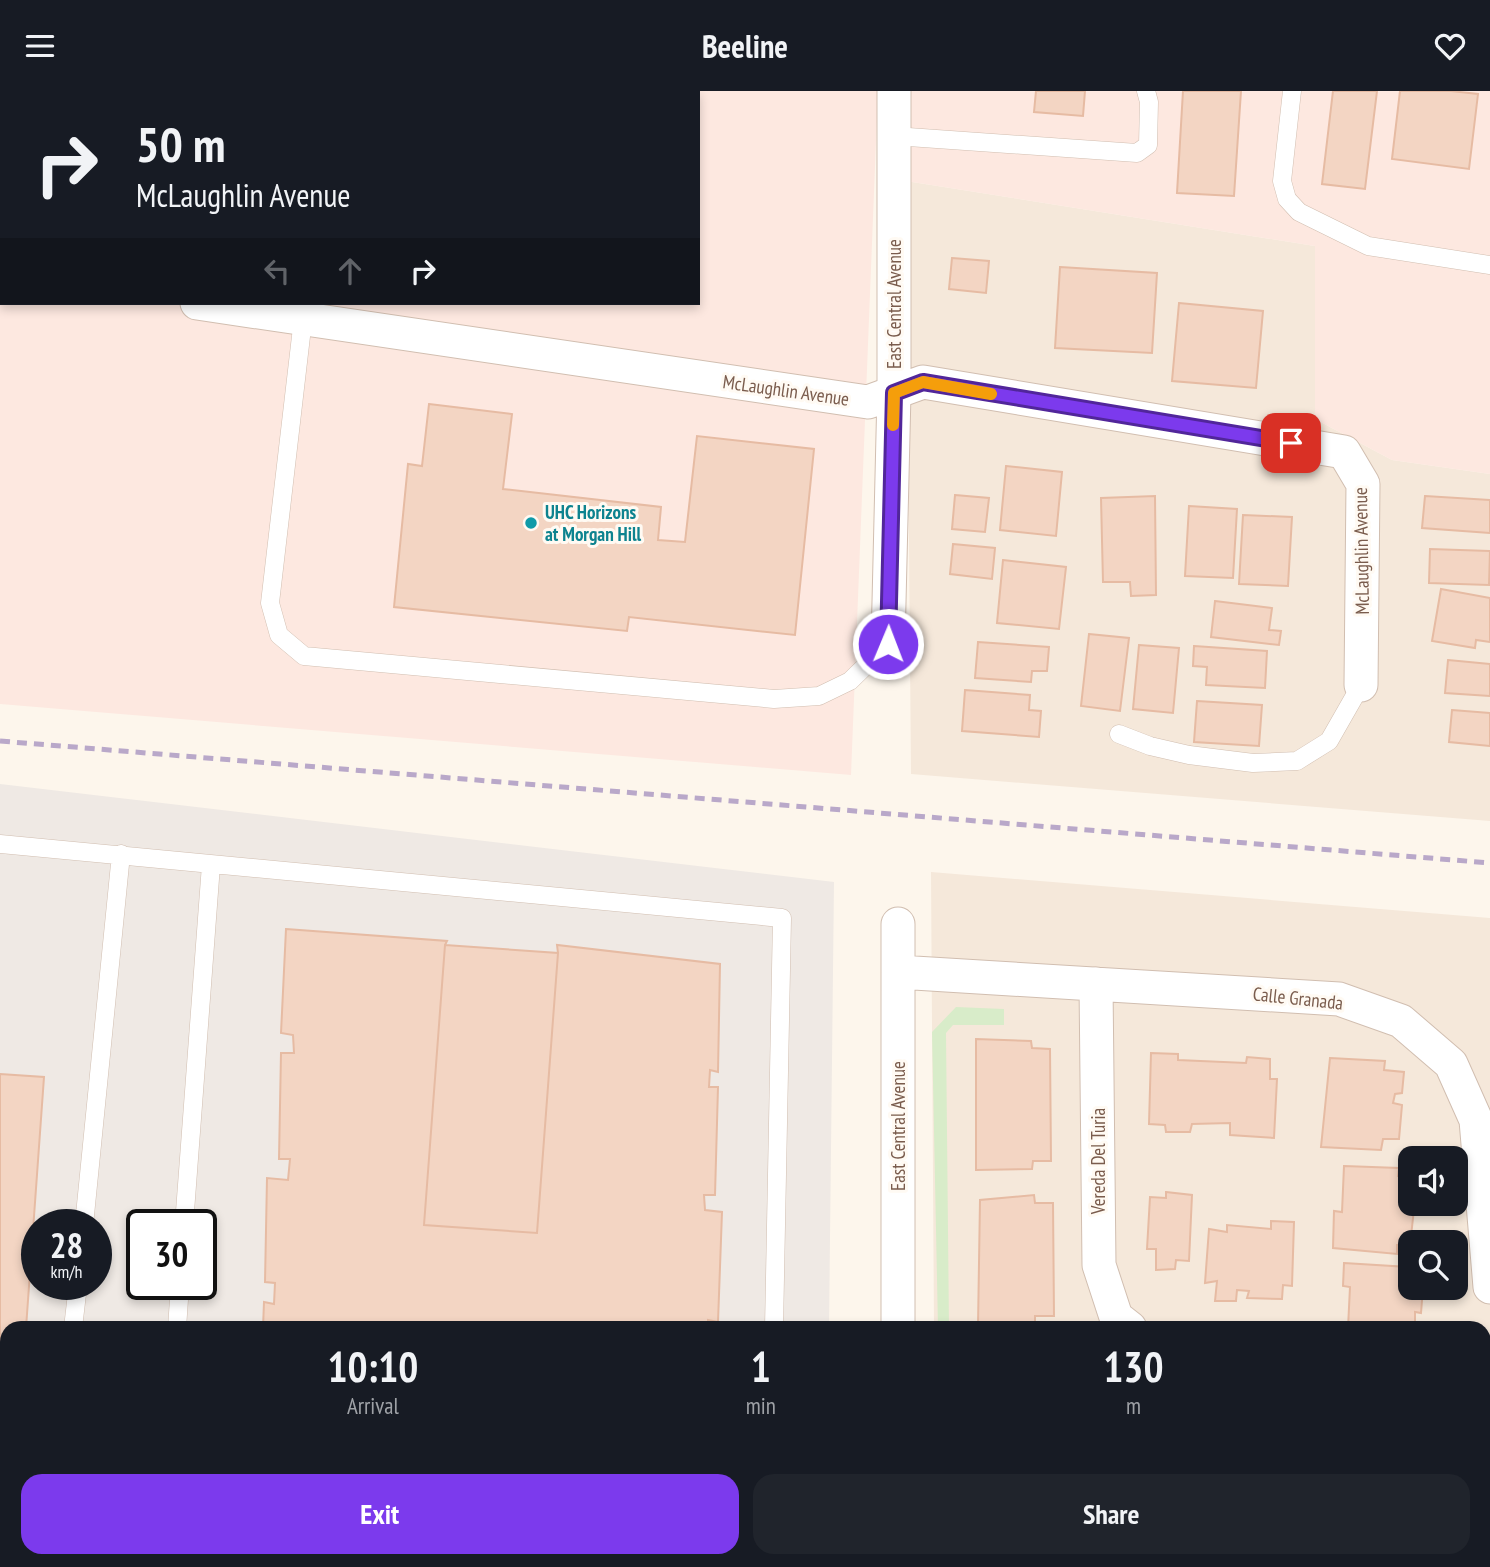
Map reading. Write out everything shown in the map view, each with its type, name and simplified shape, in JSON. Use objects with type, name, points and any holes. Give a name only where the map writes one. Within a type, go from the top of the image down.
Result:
[{"type":"street","name":"East Central Avenue","points":[[888,644],[894,393],[894,91]]},
{"type":"street","name":"McLaughlin Avenue","points":[[210,305],[868,403],[923,382],[1344,452],[1363,484],[1361,685]]},
{"type":"street","name":"East Central Avenue","points":[[898,924],[898,1321]]},
{"type":"street","name":"Calle Granada","points":[[898,972],[1339,999],[1401,1021],[1451,1064],[1476,1119],[1490,1287]]},
{"type":"street","name":"Vereda Del Turia","points":[[1097,984],[1099,1265],[1116,1317],[1121,1321]]},
{"type":"lane","points":[[894,137],[1137,153],[1148,145],[1149,102],[1146,91]]},
{"type":"lane","points":[[1292,91],[1282,181],[1287,199],[1299,212],[1368,246],[1490,265]]},
{"type":"lane","points":[[303,319],[270,603],[279,635],[304,656],[774,699],[819,697],[850,681],[888,644]]},
{"type":"lane","points":[[1119,734],[1150,746],[1189,755],[1254,763],[1297,761],[1329,741],[1361,685]]},
{"type":"lane","points":[[0,844],[782,918],[774,1321]]},
{"type":"lane","points":[[86,1209],[121,854]]},
{"type":"lane","points":[[185,1209],[212,865]]},
{"type":"lane","points":[[74,1321],[76,1300]]},
{"type":"lane","points":[[177,1321],[179,1300]]},
{"type":"shaded area","points":[[700,91],[878,91],[851,775],[0,704],[0,305],[700,305]]},
{"type":"shaded area","points":[[905,91],[1490,91],[1490,474],[1392,460],[1315,419],[1315,246],[906,181]]},
{"type":"shaded area","points":[[906,181],[1315,246],[1315,419],[1392,460],[1490,474],[1490,821],[911,774]]},
{"type":"shaded area","points":[[0,784],[834,882],[829,1321],[0,1321]]},
{"type":"shaded area","points":[[931,872],[1490,918],[1490,1321],[934,1321]]},
{"type":"green space","points":[[956,1007],[1004,1009],[1004,1025],[953,1025],[946,1033],[949,1321],[938,1321],[932,1032]]},
{"type":"building","points":[[1036,91],[1085,91],[1083,116],[1034,112]]},
{"type":"building","points":[[1183,91],[1241,91],[1234,196],[1177,193]]},
{"type":"building","points":[[1333,91],[1377,91],[1365,189],[1322,184]]},
{"type":"building","points":[[1400,91],[1478,94],[1469,169],[1392,159]]},
{"type":"building","points":[[952,258],[989,261],[986,293],[949,289]]},
{"type":"building","points":[[1060,267],[1157,273],[1152,353],[1055,348]]},
{"type":"building","points":[[1179,303],[1263,311],[1256,388],[1172,381]]},
{"type":"building","name":"UHC Horizons at Morgan Hill","points":[[429,404],[512,414],[503,489],[661,507],[658,540],[685,542],[697,436],[814,449],[795,635],[629,617],[627,631],[394,607],[408,464],[422,466]]},
{"type":"building","points":[[1006,466],[1062,472],[1056,536],[1000,530]]},
{"type":"building","points":[[955,495],[989,498],[985,532],[952,529]]},
{"type":"building","points":[[1155,496],[1156,595],[1131,596],[1130,582],[1103,582],[1101,498]]},
{"type":"building","points":[[1425,496],[1490,500],[1490,533],[1422,528]]},
{"type":"building","points":[[1189,506],[1237,509],[1233,578],[1185,576]]},
{"type":"building","points":[[1243,515],[1292,517],[1288,586],[1239,584]]},
{"type":"building","points":[[953,544],[995,548],[992,579],[950,574]]},
{"type":"building","points":[[1430,549],[1490,551],[1489,585],[1429,583]]},
{"type":"building","points":[[1003,560],[1066,567],[1059,629],[997,623]]},
{"type":"building","points":[[1441,589],[1490,598],[1490,642],[1476,640],[1475,648],[1432,641]]},
{"type":"building","points":[[1215,601],[1272,608],[1269,630],[1281,631],[1279,645],[1211,637]]},
{"type":"building","points":[[1089,634],[1129,638],[1120,711],[1081,706]]},
{"type":"building","points":[[978,642],[1049,647],[1047,671],[1032,671],[1031,682],[975,678]]},
{"type":"building","points":[[1139,645],[1179,648],[1173,713],[1133,709]]},
{"type":"building","points":[[1194,646],[1267,651],[1265,688],[1206,685],[1207,667],[1193,666]]},
{"type":"building","points":[[1448,660],[1490,664],[1490,696],[1445,693]]},
{"type":"building","points":[[965,690],[1030,695],[1029,710],[1041,711],[1039,737],[962,731]]},
{"type":"building","points":[[1197,701],[1262,705],[1259,746],[1194,742]]},
{"type":"building","points":[[1452,710],[1490,713],[1490,746],[1449,742]]},
{"type":"building","points":[[286,929],[447,941],[424,1225],[537,1233],[557,945],[720,964],[718,1072],[710,1070],[709,1087],[718,1087],[715,1195],[704,1195],[705,1210],[722,1212],[718,1321],[263,1321],[264,1302],[274,1304],[275,1283],[265,1282],[267,1178],[288,1180],[290,1159],[279,1159],[281,1053],[294,1053],[293,1035],[281,1033]]},
{"type":"building","points":[[445,945],[558,953],[537,1233],[424,1225]]},
{"type":"building","points":[[976,1039],[1031,1041],[1032,1048],[1050,1049],[1051,1161],[1033,1161],[1032,1169],[976,1170]]},
{"type":"building","points":[[1151,1053],[1178,1054],[1178,1060],[1246,1063],[1247,1057],[1270,1059],[1270,1079],[1277,1079],[1274,1138],[1230,1135],[1230,1123],[1192,1124],[1190,1132],[1166,1132],[1165,1125],[1149,1124]]},
{"type":"building","points":[[1330,1058],[1385,1061],[1384,1070],[1404,1072],[1402,1093],[1395,1094],[1393,1103],[1402,1105],[1399,1139],[1383,1139],[1381,1150],[1321,1147]]},
{"type":"building","points":[[0,1074],[44,1077],[35,1209],[21,1209],[21,1300],[28,1300],[27,1321],[0,1321]]},
{"type":"building","points":[[1344,1166],[1398,1168],[1398,1216],[1413,1216],[1412,1230],[1398,1230],[1397,1254],[1333,1248],[1334,1211],[1342,1212]]},
{"type":"building","points":[[1166,1192],[1192,1195],[1189,1261],[1176,1260],[1175,1269],[1156,1270],[1156,1249],[1147,1249],[1150,1197],[1166,1198]]},
{"type":"building","points":[[1034,1195],[1035,1203],[1053,1203],[1054,1316],[1035,1316],[1035,1321],[978,1321],[980,1200]]},
{"type":"building","points":[[1271,1221],[1294,1222],[1292,1286],[1283,1285],[1282,1299],[1247,1298],[1249,1291],[1237,1290],[1236,1301],[1215,1301],[1217,1281],[1205,1283],[1209,1229],[1227,1232],[1227,1225],[1271,1229]]},
{"type":"building","points":[[1344,1263],[1398,1266],[1398,1300],[1422,1300],[1421,1313],[1415,1312],[1415,1321],[1348,1321],[1350,1287],[1343,1286]]},
{"type":"railway","points":[[0,741],[1490,863]]},
{"type":"slow traffic","points":[[893,425],[894,393],[923,382],[991,394]]},
{"type":"place","name":"UHC Horizons at Morgan Hill","points":[[531,523]]},
{"type":"route","points":[[888,644],[894,393],[923,382],[1291,443]]}]
